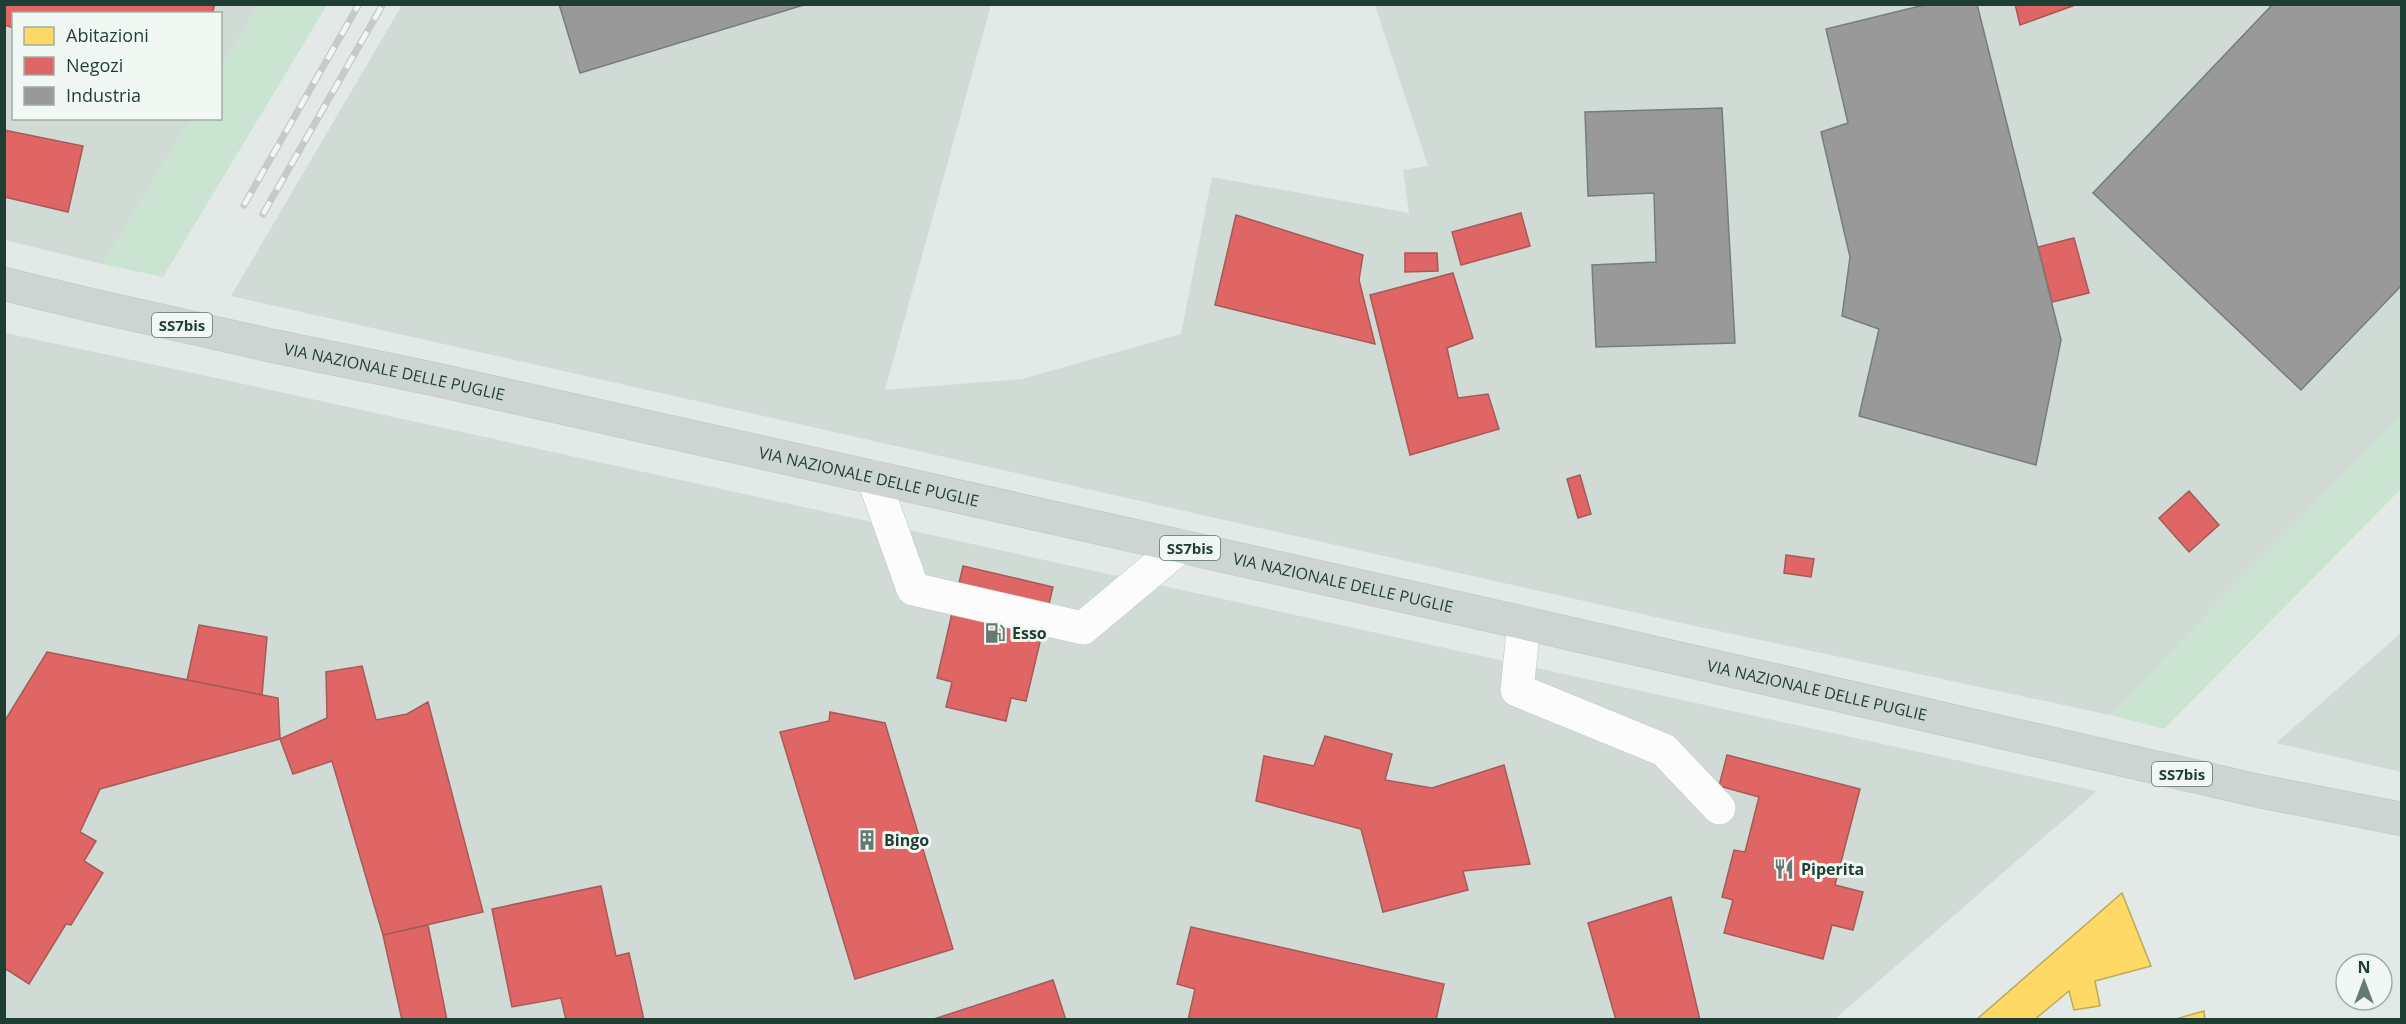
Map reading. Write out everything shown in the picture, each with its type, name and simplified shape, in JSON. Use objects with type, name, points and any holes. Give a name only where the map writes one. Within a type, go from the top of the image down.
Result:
[{"type":"main road","name":"VIA NAZIONALE DELLE PUGLIE","points":[[4,284],[273,346],[429,378],[1524,623],[2104,757],[2402,819]]},
{"type":"lane","points":[[873,477],[913,589],[1083,628],[1181,546]]},
{"type":"lane","points":[[1524,623],[1517,690],[1664,750],[1719,808]]},
{"type":"shaded area","points":[[5,5],[259,5],[222,66],[222,12],[12,12],[12,120],[189,120],[103,264],[5,240]]},
{"type":"shaded area","points":[[402,5],[991,5],[885,390],[1022,379],[1181,334],[1212,177],[1409,213],[1403,170],[1428,166],[1375,5],[2401,5],[2401,416],[2110,715],[1695,626],[231,296]]},
{"type":"shaded area","points":[[5,333],[2097,791],[1835,1019],[5,1019]]},
{"type":"shaded area","points":[[2401,633],[2401,772],[2276,743]]},
{"type":"green space","points":[[259,5],[327,5],[163,277],[103,264],[189,120],[222,120],[222,66]]},
{"type":"green space","points":[[2401,416],[2401,489],[2164,729],[2110,715]]},
{"type":"building: Abitazioni","points":[[2122,893],[2151,966],[2095,981],[2100,1006],[2074,1010],[2069,991],[2034,1020],[1976,1020]]},
{"type":"building: Abitazioni","points":[[2204,1011],[2205,1020],[2172,1020]]},
{"type":"building: Negozi","points":[[4,4],[215,4],[213,12],[12,12],[12,27],[4,25]]},
{"type":"building: Negozi","points":[[2015,4],[2078,4],[2020,25]]},
{"type":"building: Negozi","points":[[4,130],[83,146],[68,212],[4,197]]},
{"type":"building: Negozi","points":[[1521,213],[1530,246],[1461,265],[1452,232]]},
{"type":"building: Negozi","points":[[1236,215],[1363,255],[1359,280],[1375,344],[1215,305]]},
{"type":"building: Negozi","points":[[2074,238],[2089,293],[2052,302],[2038,247]]},
{"type":"building: Negozi","points":[[1405,253],[1437,253],[1438,271],[1405,272]]},
{"type":"building: Negozi","points":[[1453,273],[1473,338],[1447,348],[1458,398],[1488,394],[1499,429],[1410,455],[1370,295]]},
{"type":"building: Negozi","points":[[1580,475],[1591,514],[1578,518],[1567,479]]},
{"type":"building: Negozi","points":[[2189,491],[2219,525],[2189,552],[2159,518]]},
{"type":"building: Negozi","points":[[1786,555],[1814,559],[1811,577],[1784,573]]},
{"type":"building: Negozi","name":"Esso","points":[[963,566],[1053,587],[1026,701],[1011,698],[1006,721],[946,707],[952,682],[937,678]]},
{"type":"building: Negozi","points":[[199,625],[267,637],[262,695],[187,680]]},
{"type":"building: Negozi","points":[[47,652],[278,698],[280,739],[100,789],[80,832],[96,841],[84,861],[103,873],[71,925],[66,924],[29,984],[6,969],[4,971],[4,722]]},
{"type":"building: Negozi","points":[[362,666],[376,720],[407,714],[428,702],[483,912],[383,935],[332,761],[293,774],[280,739],[327,718],[326,672]]},
{"type":"building: Negozi","name":"Bingo","points":[[830,712],[885,723],[953,949],[855,979],[780,732],[829,721]]},
{"type":"building: Negozi","points":[[1325,736],[1392,754],[1385,780],[1432,788],[1504,765],[1530,864],[1463,871],[1468,890],[1383,912],[1361,829],[1256,801],[1264,756],[1314,766]]},
{"type":"building: Negozi","name":"Piperita","points":[[1727,755],[1860,789],[1835,885],[1863,892],[1853,930],[1832,925],[1823,959],[1724,933],[1733,900],[1722,897],[1734,850],[1745,852],[1759,797],[1719,786]]},
{"type":"building: Negozi","points":[[601,886],[616,956],[629,953],[644,1020],[566,1020],[561,998],[512,1007],[492,909]]},
{"type":"building: Negozi","points":[[1671,897],[1700,1020],[1616,1020],[1588,923]]},
{"type":"building: Negozi","points":[[428,925],[447,1020],[402,1020],[383,935]]},
{"type":"building: Negozi","points":[[1191,927],[1444,984],[1436,1020],[1188,1020],[1195,989],[1177,984]]},
{"type":"building: Negozi","points":[[1053,980],[1066,1020],[931,1020]]},
{"type":"building: Industria","points":[[559,4],[807,4],[580,73]]},
{"type":"building: Industria","points":[[1928,4],[1977,4],[2061,340],[2036,465],[1859,416],[1879,329],[1842,316],[1850,257],[1821,132],[1848,123],[1826,29]]},
{"type":"building: Industria","points":[[2273,4],[2402,4],[2402,285],[2301,390],[2093,193]]},
{"type":"building: Industria","points":[[1722,108],[1735,343],[1596,347],[1592,265],[1656,262],[1654,193],[1588,196],[1585,112]]},
{"type":"railway","points":[[244,205],[359,4]]},
{"type":"railway","points":[[263,214],[383,4]]},
{"type":"place","name":"Esso","points":[[995,633]]},
{"type":"place","name":"Bingo","points":[[867,840]]},
{"type":"place","name":"Piperita","points":[[1784,869]]}]
